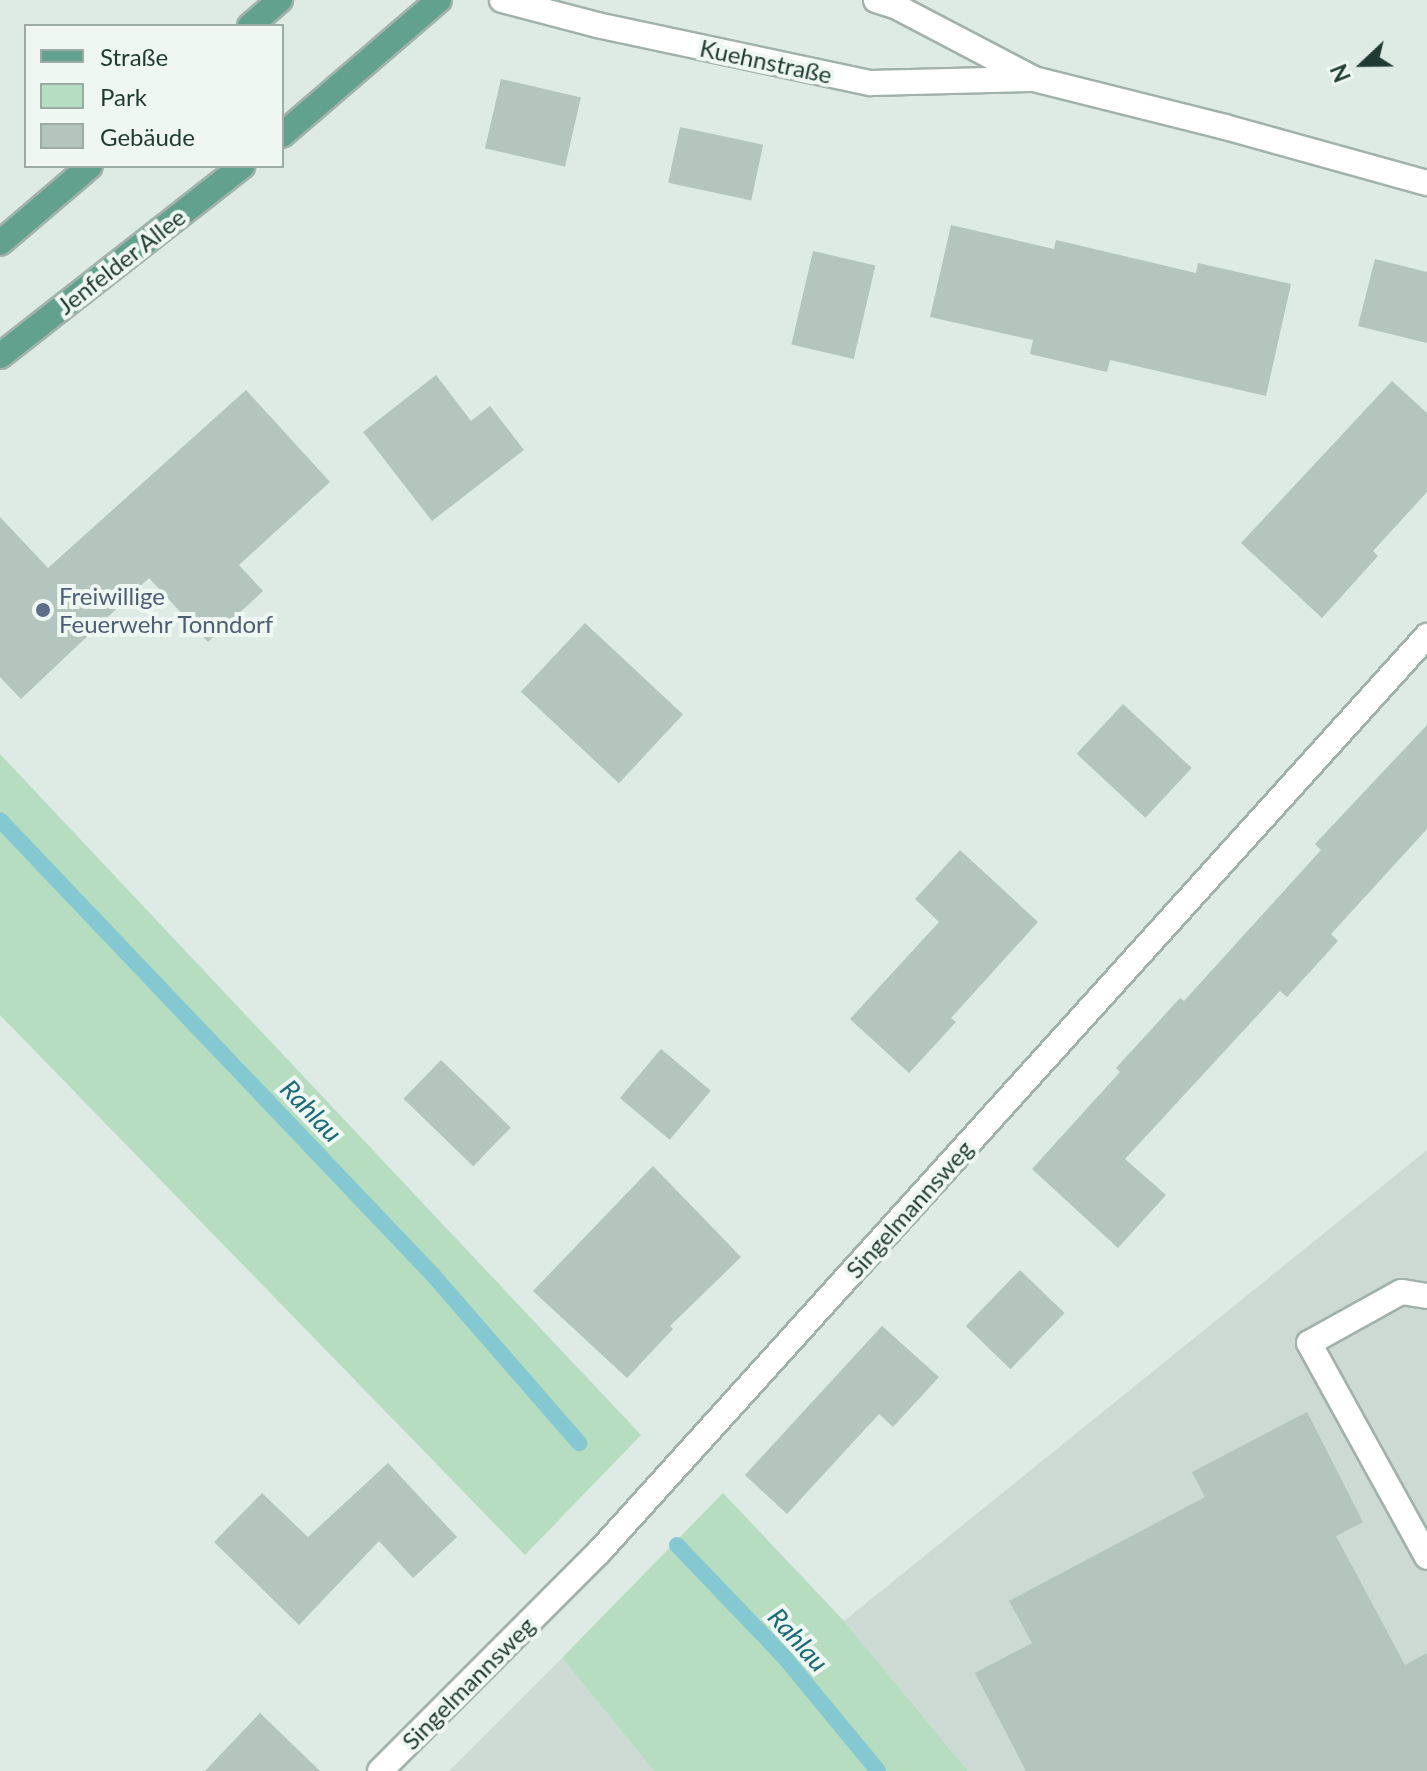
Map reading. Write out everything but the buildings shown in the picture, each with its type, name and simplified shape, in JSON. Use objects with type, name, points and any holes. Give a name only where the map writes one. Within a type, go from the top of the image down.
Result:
[{"type":"main road","points":[[252,24],[280,0]]},
{"type":"main road","points":[[284,133],[439,0]]},
{"type":"main road","points":[[0,243],[88,168]]},
{"type":"main road","name":"Jenfelder Allee","points":[[0,356],[239,168]]},
{"type":"street","name":"Kuehnstraße","points":[[502,0],[597,25],[871,83],[1034,79]]},
{"type":"street","name":"Kuehnstraße","points":[[876,0],[895,6],[1034,79],[1225,127],[1427,183]]},
{"type":"street","name":"Singelmannsweg","points":[[380,1771],[599,1552],[1427,636]]},
{"type":"street","points":[[1427,1296],[1401,1292],[1309,1343],[1427,1557]]},
{"type":"shaded area","points":[[1427,1150],[1427,1771],[968,1771],[844,1621]]},
{"type":"shaded area","points":[[562,1658],[654,1771],[449,1771]]},
{"type":"green space","points":[[0,754],[641,1435],[525,1555],[0,1015]]},
{"type":"green space","points":[[723,1493],[844,1621],[968,1771],[654,1771],[562,1658]]},
{"type":"waterway","name":"Rahlau","points":[[0,820],[433,1275],[579,1443]]},
{"type":"waterway","name":"Rahlau","points":[[677,1545],[785,1658],[878,1771]]},
{"type":"place","name":"Freiwillige Feuerwehr Tonndorf","points":[[43,610]]}]
